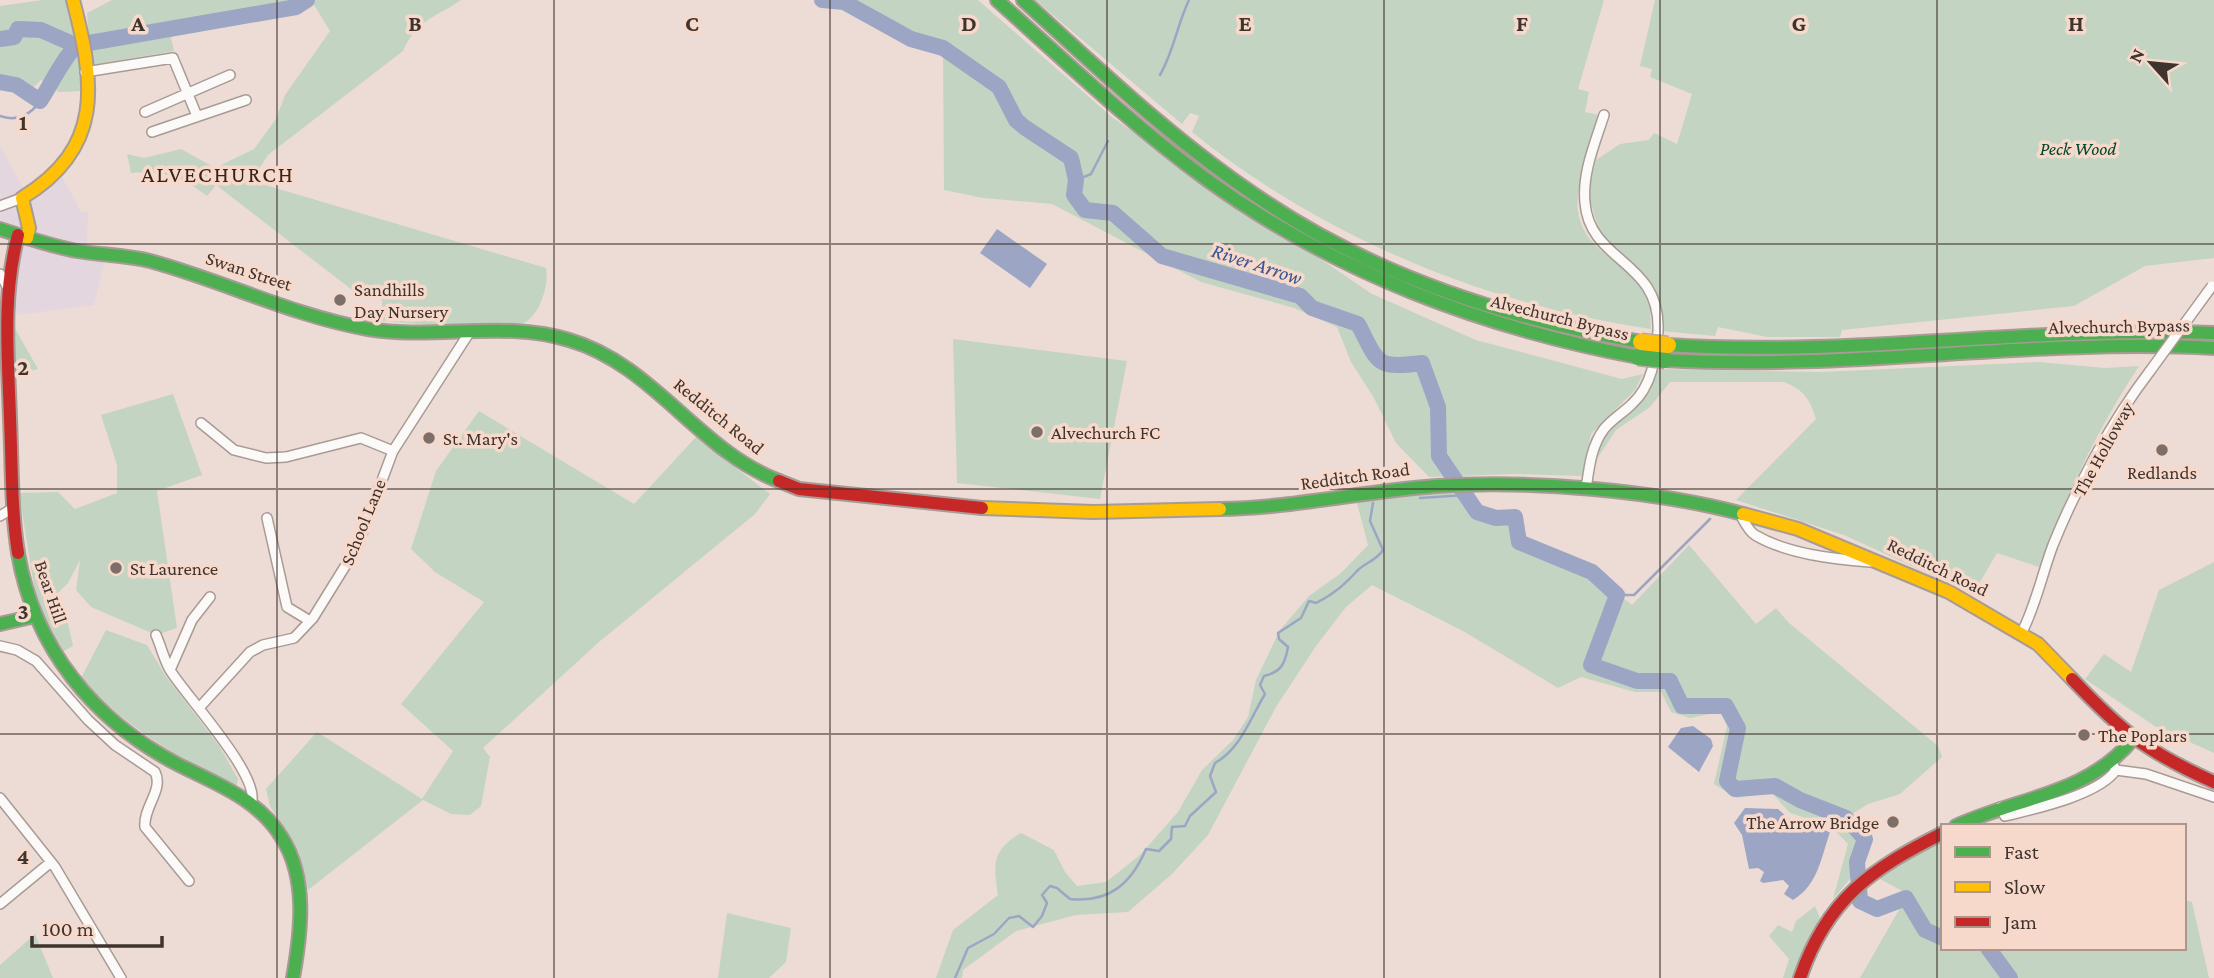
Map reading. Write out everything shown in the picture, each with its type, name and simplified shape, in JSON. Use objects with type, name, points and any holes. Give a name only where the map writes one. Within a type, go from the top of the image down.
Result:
[{"type":"main road","points":[[22,198],[55,174],[81,141],[85,72],[82,31],[73,0]]},
{"type":"main road","name":"Alvechurch Bypass","points":[[997,0],[1156,140],[1206,179],[1334,260],[1430,303],[1527,334],[1666,352],[1708,349],[1798,351],[2074,331],[2214,333]]},
{"type":"main road","name":"Alvechurch Bypass","points":[[1023,0],[1167,129],[1216,167],[1268,204],[1346,249],[1438,290],[1530,320],[1640,349]]},
{"type":"main road","name":"Bear Hill","points":[[22,198],[29,229],[23,236],[9,289],[7,319],[7,512],[35,616],[54,653],[75,681],[133,746],[251,804],[278,830],[287,845],[298,878],[302,918],[293,978]]},
{"type":"main road","name":"Swan Street","points":[[0,229],[74,251],[146,260],[340,321],[397,333],[470,333]]},
{"type":"main road","name":"Redditch Road","points":[[470,333],[536,334],[571,340],[590,348],[631,373],[750,469],[776,483],[799,489],[969,507],[1154,513],[1275,508],[1366,492],[1476,486],[1586,489],[1668,498],[1739,512],[1798,529],[1885,564],[1949,592],[2022,632],[2052,656],[2096,706],[2133,739],[2163,759],[2214,782]]},
{"type":"main road","name":"Alvechurch Bypass","points":[[1666,352],[1703,364],[1797,365],[2073,346],[2169,344],[2214,348]]},
{"type":"main road","points":[[0,624],[35,616]]},
{"type":"main road","points":[[1961,824],[2000,807],[2077,783],[2114,767],[2133,739]]},
{"type":"main road","points":[[1800,978],[1816,933],[1853,887],[1898,854],[1941,834]]},
{"type":"street","points":[[85,72],[173,58],[197,116]]},
{"type":"street","points":[[145,111],[230,75]]},
{"type":"street","points":[[152,132],[246,100]]},
{"type":"street","points":[[1586,489],[1591,458],[1601,435],[1637,399],[1646,386],[1652,371],[1658,330],[1654,300],[1643,279],[1600,242],[1586,212],[1587,171],[1604,115]]},
{"type":"street","points":[[0,206],[22,198]]},
{"type":"street","points":[[0,274],[9,289]]},
{"type":"street","name":"The Holloway","points":[[2022,632],[2052,547],[2122,410],[2213,284]]},
{"type":"street","name":"School Lane","points":[[199,708],[250,652],[263,645],[294,638],[310,621],[357,547],[393,451],[470,333]]},
{"type":"street","points":[[201,423],[234,450],[266,458],[286,457],[361,438],[393,451]]},
{"type":"street","points":[[267,518],[287,607],[310,621]]},
{"type":"street","points":[[170,670],[192,620],[210,597]]},
{"type":"street","points":[[156,635],[170,670],[248,782],[254,795],[251,804]]},
{"type":"street","points":[[0,646],[17,650],[36,661],[88,720],[115,745],[133,746],[155,772],[157,788],[145,816],[145,827],[189,881]]},
{"type":"street","points":[[2114,767],[2146,774],[2214,797]]},
{"type":"street","points":[[0,798],[51,862],[121,978]]},
{"type":"street","points":[[0,904],[51,862]]},
{"type":"shaded area","points":[[0,146],[25,191],[61,175],[81,212],[88,212],[87,246],[49,241],[0,223]]},
{"type":"shaded area","points":[[27,244],[105,261],[94,305],[18,315],[15,311],[17,254]]},
{"type":"green space","points":[[42,0],[65,0],[80,61],[81,91],[59,92],[41,80],[24,96],[0,84],[0,6]]},
{"type":"green space","points":[[112,0],[307,0],[296,7],[169,28],[174,51],[91,65],[87,13]]},
{"type":"green space","points":[[311,0],[461,0],[428,20],[414,32],[403,51],[268,155],[256,174],[262,184],[546,268],[542,300],[528,321],[509,327],[493,328],[382,321],[382,300],[356,293],[216,185],[207,196],[171,176],[131,173],[127,154],[144,158],[181,149],[215,168],[254,149],[276,119],[285,95],[330,31]]},
{"type":"green space","points":[[822,0],[978,0],[1113,118],[1372,294],[1476,340],[1622,379],[1643,374],[1635,390],[1591,434],[1582,476],[1511,474],[1429,477],[1396,443],[1374,398],[1351,362],[1337,327],[1294,308],[1201,282],[1052,204],[983,198],[944,190],[943,48],[911,39],[844,2]]},
{"type":"green space","points":[[1035,0],[1604,0],[1578,89],[1589,92],[1585,112],[1599,115],[1578,194],[1579,215],[1584,231],[1594,244],[1632,275],[1642,287],[1649,302],[1651,329],[1528,303],[1468,284],[1408,261],[1351,234],[1295,204],[1242,170],[1192,132],[1199,116],[1190,113],[1182,124]]},
{"type":"green space","name":"Peck Wood","points":[[1655,0],[2214,0],[2214,258],[2145,266],[2074,306],[1842,330],[1840,337],[1767,337],[1718,327],[1715,336],[1661,331],[1654,293],[1638,268],[1616,252],[1600,234],[1588,193],[1596,160],[1620,144],[1649,140],[1654,133],[1677,144],[1692,94],[1650,77],[1652,69],[1640,66]]},
{"type":"green space","points":[[13,325],[38,369],[13,376]]},
{"type":"green space","points":[[953,339],[1127,361],[1100,499],[957,483]]},
{"type":"green space","points":[[2039,362],[2105,368],[2139,366],[2083,464],[2039,567],[1997,553],[1973,594],[1844,535],[1736,500],[1816,419],[1805,396],[1797,388],[1784,382],[1670,382],[1650,407],[1616,430],[1597,459],[1604,437],[1649,393],[1659,369],[1822,372]]},
{"type":"green space","points":[[173,394],[202,475],[157,491],[177,628],[156,635],[91,607],[76,590],[80,560],[68,583],[53,598],[68,624],[73,646],[60,653],[37,605],[19,493],[58,492],[75,509],[117,493],[117,465],[101,415]]},
{"type":"green space","points":[[479,411],[634,504],[696,437],[770,494],[755,514],[599,642],[483,748],[490,757],[481,806],[470,815],[451,814],[423,800],[308,890],[299,854],[270,806],[266,789],[317,732],[422,799],[453,751],[401,704],[484,602],[435,572],[411,549],[436,471]]},
{"type":"green space","points":[[1394,494],[1465,495],[1475,507],[1486,514],[1515,517],[1519,542],[1592,572],[1632,605],[1689,545],[1756,624],[1776,608],[1788,622],[1938,746],[1942,757],[1900,794],[1868,804],[1846,818],[1865,839],[1857,861],[1860,867],[1833,899],[1848,844],[1831,826],[1790,813],[1772,793],[1736,798],[1714,784],[1727,726],[1720,712],[1690,718],[1671,712],[1661,692],[1635,692],[1581,677],[1558,688],[1463,631],[1372,585],[1346,607],[1316,646],[1276,707],[1208,835],[1172,874],[1128,912],[1076,915],[1016,931],[963,970],[962,978],[936,978],[953,930],[998,895],[995,866],[1000,852],[1011,839],[1021,833],[1054,850],[1065,872],[1077,886],[1106,882],[1140,855],[1178,812],[1202,770],[1233,740],[1248,717],[1256,680],[1280,630],[1309,596],[1341,573],[1368,545],[1357,503]]},
{"type":"green space","points":[[2214,562],[2214,753],[2156,727],[2085,679],[2104,654],[2131,672],[2159,590]]},
{"type":"green space","points":[[106,630],[147,645],[165,675],[220,747],[238,779],[236,787],[153,740],[115,711],[81,678]]},
{"type":"green space","points":[[1941,839],[1941,950],[2186,950],[2186,900],[2192,902],[2209,978],[1860,978],[1908,894],[1880,879],[1878,872]]},
{"type":"green space","points":[[1815,906],[1820,918],[1808,939],[1795,978],[1783,978],[1789,959],[1769,936],[1778,925],[1792,932],[1796,921]]},
{"type":"green space","points":[[727,913],[791,928],[786,962],[769,978],[718,978]]},
{"type":"green space","points":[[35,934],[53,978],[0,978],[0,965]]},
{"type":"water","points":[[997,229],[1047,264],[1030,288],[980,253]]},
{"type":"water","points":[[1693,726],[1711,739],[1713,746],[1699,772],[1668,747],[1681,728]]},
{"type":"water","points":[[1745,808],[1778,809],[1788,818],[1830,832],[1813,879],[1793,900],[1784,894],[1789,886],[1783,880],[1763,883],[1760,881],[1764,872],[1758,868],[1749,869],[1742,835],[1734,823]]},
{"type":"waterway","name":"River Arrow","points":[[89,43],[296,7],[307,0]]},
{"type":"waterway","name":"River Arrow","points":[[822,0],[844,2],[911,39],[943,48],[999,87],[1016,120],[1071,158],[1076,180],[1074,195],[1085,210],[1113,213],[1162,256],[1300,296],[1312,308],[1358,324],[1380,361],[1395,365],[1422,363],[1438,407],[1439,456],[1477,512],[1496,518],[1515,517],[1519,542],[1592,572],[1617,595],[1591,665],[1637,681],[1670,681],[1682,706],[1726,706],[1738,728],[1727,781],[1735,789],[1775,786],[1800,800],[1846,818],[1865,839],[1857,862],[1860,901],[1877,909],[1906,898],[1925,930],[1941,937]]},
{"type":"waterway","points":[[1160,75],[1189,0]]},
{"type":"waterway","points":[[0,39],[14,37],[18,29],[41,30],[75,45]]},
{"type":"waterway","name":"River Arrow","points":[[0,82],[16,85],[40,101],[70,52],[81,44]]},
{"type":"waterway","points":[[0,116],[23,116],[40,101]]},
{"type":"waterway","points":[[1076,180],[1091,174],[1108,141]]},
{"type":"waterway","points":[[1420,498],[1465,495]]},
{"type":"waterway","points":[[955,978],[968,948],[994,934],[1009,918],[1019,916],[1033,927],[1042,916],[1047,903],[1042,895],[1050,886],[1057,888],[1070,899],[1096,898],[1117,889],[1133,872],[1146,849],[1159,851],[1171,839],[1172,827],[1185,826],[1190,816],[1216,792],[1210,776],[1215,763],[1232,749],[1249,723],[1265,694],[1260,685],[1264,676],[1278,670],[1285,658],[1288,647],[1279,639],[1278,633],[1301,618],[1309,601],[1316,603],[1333,593],[1383,550],[1370,521],[1373,503]]},
{"type":"waterway","points":[[1617,595],[1634,595],[1710,519]]},
{"type":"waterway","name":"River Arrow","points":[[1989,950],[2010,978]]},
{"type":"traffic: fast","points":[[997,0],[1152,137],[1206,179],[1306,242],[1358,269],[1467,312],[1523,330],[1638,357]]},
{"type":"traffic: fast","points":[[1023,0],[1111,80],[1202,157],[1310,230],[1400,274],[1446,292],[1542,321],[1641,342]]},
{"type":"traffic: fast","points":[[0,229],[67,249],[150,261],[313,316],[368,329],[418,333],[520,331],[569,340],[599,352],[626,368],[724,450],[779,481]]},
{"type":"traffic: fast","points":[[1668,345],[1805,347],[2077,334],[2214,333]]},
{"type":"traffic: fast","points":[[1665,360],[1803,361],[2076,347],[2214,348]]},
{"type":"traffic: fast","points":[[1638,357],[1665,360]]},
{"type":"traffic: fast","points":[[1220,509],[1274,506],[1437,486],[1511,484],[1631,493],[1743,514]]},
{"type":"traffic: fast","points":[[18,553],[26,588],[38,620],[54,650],[95,704],[120,727],[148,747],[250,803],[273,825],[282,838],[296,871],[299,888],[300,925],[293,978]]},
{"type":"traffic: fast","points":[[0,624],[35,616]]},
{"type":"traffic: fast","points":[[1961,824],[2073,783],[2115,758],[2133,739]]},
{"type":"traffic: slow","points":[[27,238],[29,228],[22,198],[49,179],[68,158],[80,136],[86,112],[86,59],[73,0]]},
{"type":"traffic: slow","points":[[1641,342],[1668,345]]},
{"type":"traffic: slow","points":[[982,508],[1093,512],[1220,509]]},
{"type":"traffic: slow","points":[[1743,514],[1798,529],[1949,592],[2038,644],[2072,679]]},
{"type":"traffic: jam","points":[[18,235],[10,281],[7,326],[13,503],[18,553]]},
{"type":"traffic: jam","points":[[779,481],[799,489],[982,508]]},
{"type":"traffic: jam","points":[[2072,679],[2137,739],[2171,761],[2214,782]]},
{"type":"traffic: jam","points":[[1800,978],[1824,927],[1855,889],[1894,860],[1941,834]]},
{"type":"place","name":"Sandhills Day Nursery","points":[[340,300]]},
{"type":"place","name":"Alvechurch FC","points":[[1037,432]]},
{"type":"place","name":"St. Mary's","points":[[429,438]]},
{"type":"place","name":"Redlands","points":[[2162,450]]},
{"type":"place","name":"St Laurence","points":[[116,568]]},
{"type":"place","name":"The Poplars","points":[[2084,735]]},
{"type":"place","name":"The Arrow Bridge","points":[[1893,822]]},
{"type":"district","name":"ALVECHURCH","points":[[218,174]]}]
